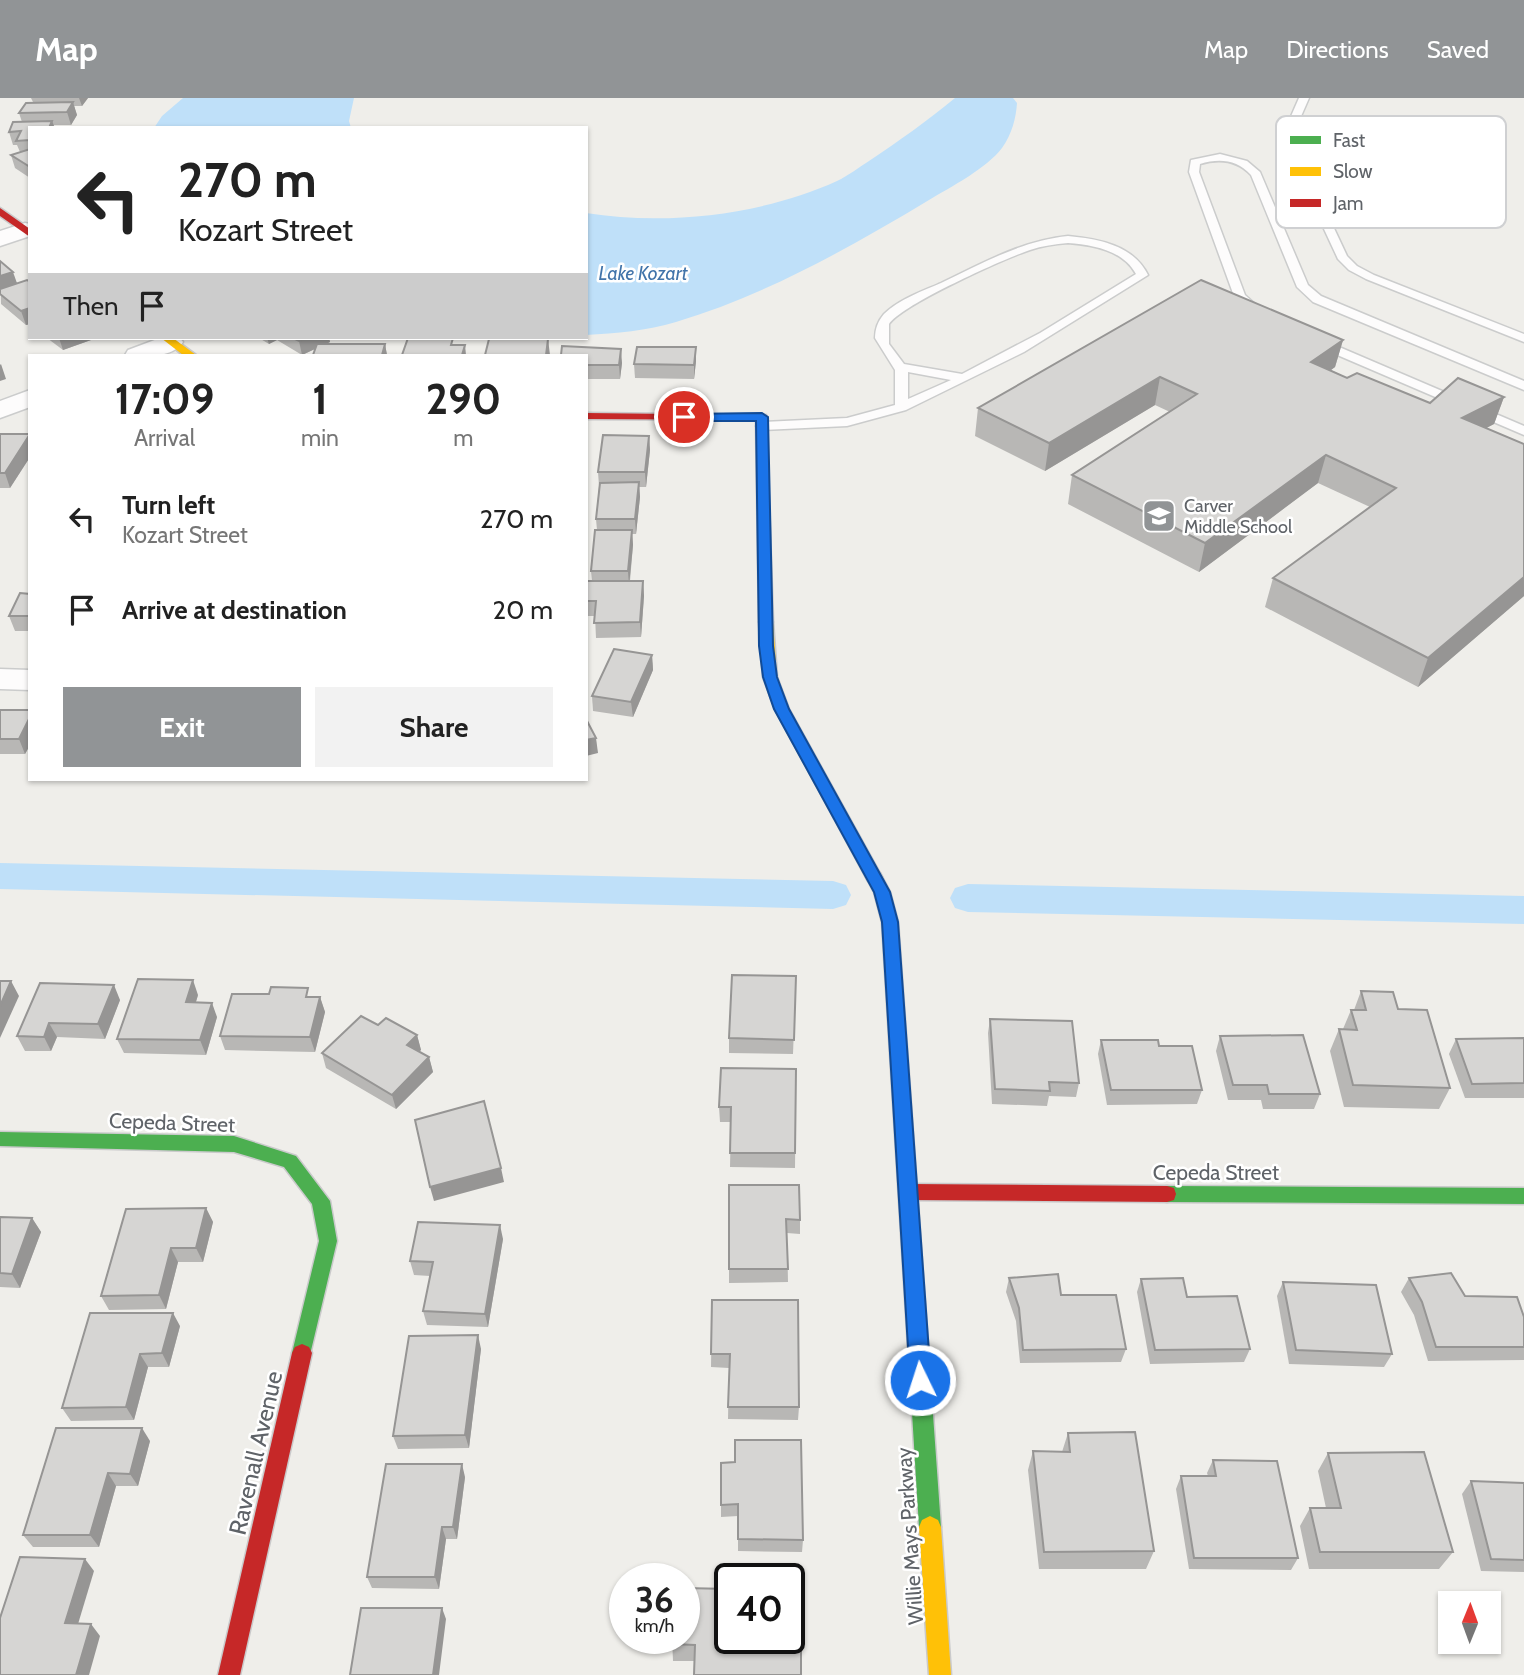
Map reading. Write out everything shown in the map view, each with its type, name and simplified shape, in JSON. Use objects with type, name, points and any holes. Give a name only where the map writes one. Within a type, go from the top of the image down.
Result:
[{"type":"street","points":[[0,211],[27,232]]},
{"type":"street","points":[[0,239],[27,232]]},
{"type":"street","points":[[141,354],[176,345]]},
{"type":"street","points":[[0,410],[28,399]]},
{"type":"street","points":[[588,416],[762,421]]},
{"type":"street","name":"Willie Mays Parkway","points":[[762,421],[766,646],[770,677],[782,709],[882,892],[890,922],[940,1675]]},
{"type":"street","points":[[0,680],[28,680]]},
{"type":"street","name":"Cepeda Street","points":[[0,1139],[234,1144],[245,1147],[290,1161],[321,1201],[328,1241]]},
{"type":"street","name":"Cepeda Street","points":[[908,1192],[1524,1196]]},
{"type":"street","name":"Ravenall Avenue","points":[[229,1675],[328,1241]]},
{"type":"lane","points":[[1298,116],[1304,98]]},
{"type":"lane","points":[[1273,321],[1251,307],[1240,296],[1194,173],[1195,162],[1223,157],[1248,163],[1256,174],[1276,222]]},
{"type":"lane","points":[[1278,228],[1303,287],[1317,299],[1524,386]]},
{"type":"lane","points":[[1329,228],[1342,257],[1353,268],[1524,338]]},
{"type":"lane","points":[[762,421],[837,423],[873,417],[901,407],[1027,346],[1142,275],[1140,269],[1123,253],[1084,240],[1041,241],[891,313],[883,322],[879,337],[882,346],[900,368],[903,378],[901,407]]},
{"type":"lane","points":[[1307,337],[1524,431]]},
{"type":"lane","points":[[900,368],[963,378]]},
{"type":"water","points":[[183,98],[354,98],[350,126],[155,126],[162,116]]},
{"type":"water","name":"Lake Kozart","points":[[955,98],[1013,98],[1017,103],[1008,137],[1002,148],[987,163],[968,177],[838,253],[775,284],[709,311],[665,325],[588,335],[588,213],[617,217],[682,218],[714,215],[778,202],[845,177]]},
{"type":"building","points":[[73,102],[67,112],[19,113],[26,103]]},
{"type":"building","points":[[52,121],[50,126],[28,126],[28,140],[16,141],[21,131],[9,132],[13,122]]},
{"type":"building","points":[[28,150],[28,166],[11,155]]},
{"type":"building","points":[[0,261],[13,272],[0,276]]},
{"type":"building","points":[[1201,280],[1343,340],[1311,362],[1347,378],[1357,373],[1430,403],[1458,378],[1504,397],[1462,418],[1524,444],[1524,577],[1428,658],[1273,578],[1396,488],[1326,455],[1205,543],[1072,475],[1197,394],[1160,377],[1049,443],[978,408]]},
{"type":"building","points":[[28,281],[28,309],[21,311],[0,294],[0,289]]},
{"type":"building","points":[[407,340],[452,340],[451,345],[465,345],[462,354],[402,354]]},
{"type":"building","points":[[489,340],[548,340],[546,354],[485,354]]},
{"type":"building","points":[[317,344],[385,344],[382,354],[313,354]]},
{"type":"building","points":[[562,346],[621,349],[619,365],[588,365],[588,354],[561,354]]},
{"type":"building","points":[[637,347],[696,347],[694,365],[634,364]]},
{"type":"building","points":[[0,434],[28,434],[5,473],[0,473]]},
{"type":"building","points":[[603,435],[649,436],[645,472],[598,472]]},
{"type":"building","points":[[639,482],[635,519],[596,519],[600,483]]},
{"type":"building","points":[[595,530],[632,530],[628,571],[591,571]]},
{"type":"building","points":[[588,581],[643,581],[640,622],[594,623],[596,601],[588,601]]},
{"type":"building","points":[[20,593],[28,594],[28,616],[9,616]]},
{"type":"building","points":[[614,649],[652,655],[631,702],[592,696]]},
{"type":"building","points":[[0,710],[28,710],[28,721],[19,739],[0,739]]},
{"type":"building","points":[[588,723],[596,738],[588,740]]},
{"type":"building","points":[[732,975],[796,976],[794,1040],[729,1038]]},
{"type":"building","points":[[138,979],[193,980],[186,1002],[212,1003],[200,1040],[117,1039]]},
{"type":"building","points":[[0,981],[11,981],[0,1006]]},
{"type":"building","points":[[40,983],[114,985],[98,1024],[49,1023],[44,1037],[17,1036]]},
{"type":"building","points":[[271,987],[308,988],[306,997],[320,997],[310,1037],[220,1036],[232,994],[269,994]]},
{"type":"building","points":[[1361,991],[1393,992],[1398,1009],[1427,1010],[1450,1088],[1353,1085],[1339,1029],[1357,1030],[1351,1010],[1366,1010]]},
{"type":"building","points":[[361,1016],[378,1025],[386,1018],[417,1035],[407,1045],[429,1057],[392,1095],[322,1053]]},
{"type":"building","points":[[990,1019],[1072,1021],[1079,1083],[1049,1082],[1050,1091],[995,1089]]},
{"type":"building","points":[[1303,1035],[1320,1094],[1269,1094],[1267,1085],[1233,1085],[1220,1036]]},
{"type":"building","points":[[1524,1038],[1524,1083],[1472,1084],[1456,1039]]},
{"type":"building","points":[[1101,1040],[1158,1040],[1159,1046],[1192,1046],[1202,1090],[1111,1090]]},
{"type":"building","points":[[721,1068],[796,1069],[795,1153],[730,1153],[731,1107],[719,1107]]},
{"type":"building","points":[[484,1101],[501,1168],[430,1187],[415,1120]]},
{"type":"building","points":[[729,1185],[799,1185],[800,1220],[786,1219],[788,1269],[729,1269]]},
{"type":"building","points":[[206,1208],[196,1248],[171,1248],[159,1295],[101,1296],[126,1209]]},
{"type":"building","points":[[0,1217],[32,1218],[12,1274],[0,1273]]},
{"type":"building","points":[[418,1222],[500,1225],[485,1314],[423,1311],[433,1262],[410,1261]]},
{"type":"building","points":[[1451,1273],[1465,1296],[1517,1297],[1524,1317],[1524,1347],[1436,1347],[1422,1302],[1409,1278]]},
{"type":"building","points":[[1058,1274],[1061,1295],[1116,1295],[1126,1349],[1023,1350],[1019,1308],[1009,1278]]},
{"type":"building","points":[[1183,1278],[1187,1297],[1237,1296],[1250,1349],[1155,1350],[1141,1279]]},
{"type":"building","points":[[1283,1282],[1376,1285],[1392,1354],[1296,1350]]},
{"type":"building","points":[[712,1300],[798,1300],[799,1407],[728,1407],[730,1354],[711,1354]]},
{"type":"building","points":[[90,1313],[173,1313],[162,1353],[140,1354],[126,1407],[62,1408]]},
{"type":"building","points":[[478,1335],[465,1435],[393,1436],[409,1336]]},
{"type":"building","points":[[56,1428],[142,1428],[130,1474],[108,1473],[90,1535],[23,1535]]},
{"type":"building","points":[[1135,1432],[1154,1551],[1044,1552],[1033,1451],[1070,1452],[1068,1433]]},
{"type":"building","points":[[735,1440],[801,1440],[803,1540],[738,1539],[738,1504],[721,1505],[721,1463],[735,1462]]},
{"type":"building","points":[[1424,1452],[1453,1552],[1320,1552],[1310,1508],[1341,1508],[1328,1453]]},
{"type":"building","points":[[1213,1460],[1277,1461],[1298,1558],[1194,1558],[1181,1476],[1216,1476]]},
{"type":"building","points":[[386,1464],[462,1464],[453,1527],[442,1527],[435,1577],[367,1577]]},
{"type":"building","points":[[1471,1481],[1524,1483],[1524,1560],[1491,1559]]},
{"type":"building","points":[[20,1557],[85,1559],[65,1623],[91,1624],[76,1675],[0,1675],[0,1618]]},
{"type":"building","points":[[700,1588],[714,1589],[714,1654],[801,1654],[801,1675],[694,1675],[695,1654],[700,1654]]},
{"type":"building","points":[[361,1608],[442,1608],[433,1675],[350,1675]]},
{"type":"waterway","points":[[0,876],[833,895]]},
{"type":"waterway","points":[[968,898],[1524,910]]},
{"type":"traffic: fast","points":[[874,877],[882,892],[890,922],[930,1527]]},
{"type":"traffic: fast","points":[[0,1139],[234,1144],[290,1161],[321,1201],[328,1241],[302,1353]]},
{"type":"traffic: fast","points":[[1167,1194],[1524,1196]]},
{"type":"traffic: slow","points":[[169,340],[189,354]]},
{"type":"traffic: slow","points":[[766,622],[770,677],[782,709],[874,877]]},
{"type":"traffic: slow","points":[[930,1527],[940,1675]]},
{"type":"traffic: jam","points":[[0,211],[28,232]]},
{"type":"traffic: jam","points":[[588,416],[762,417],[766,622]]},
{"type":"traffic: jam","points":[[908,1192],[1167,1194]]},
{"type":"traffic: jam","points":[[229,1675],[302,1353]]},
{"type":"place","name":"Carver Middle School","points":[[1159,516]]},
{"type":"route","points":[[684,417],[762,417],[766,646],[770,677],[782,709],[882,892],[890,922],[895,966],[920,1380]]}]
